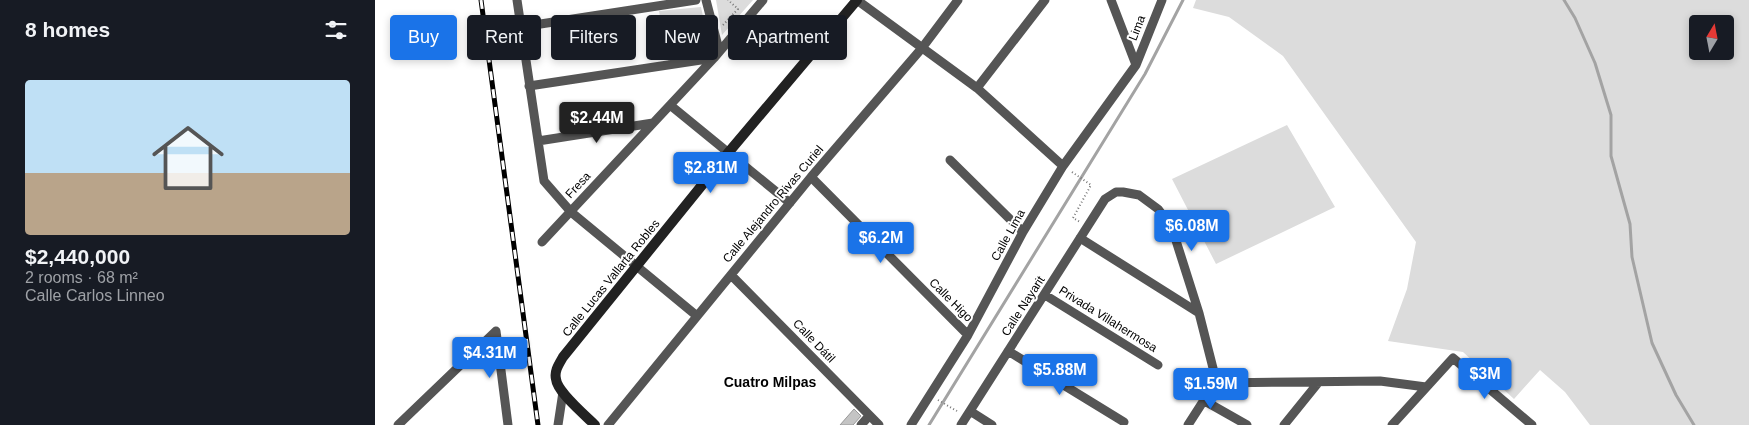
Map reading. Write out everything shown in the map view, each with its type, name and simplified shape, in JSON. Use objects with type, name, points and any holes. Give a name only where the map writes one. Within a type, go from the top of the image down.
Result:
[{"type":"street","points":[[517,0],[519,15]]},
{"type":"street","points":[[541,25],[696,0]]},
{"type":"street","points":[[706,0],[710,15]]},
{"type":"street","name":"Fresa","points":[[718,53],[763,0]]},
{"type":"street","points":[[857,0],[977,88],[1063,166]]},
{"type":"street","name":"Calle Lucas Vallarta Robles","points":[[563,392],[555,380],[557,368],[563,357],[728,153],[857,0]]},
{"type":"street","name":"Calle Alejandro Rivas Curiel","points":[[608,425],[811,177],[922,48],[958,0]]},
{"type":"street","points":[[977,88],[1045,0]]},
{"type":"street","points":[[1111,0],[1136,64]]},
{"type":"street","name":"Lima","points":[[1136,64],[1162,0]]},
{"type":"street","points":[[525,60],[544,181],[571,212],[697,316]]},
{"type":"street","points":[[529,86],[682,60]]},
{"type":"street","name":"Fresa","points":[[542,242],[711,60]]},
{"type":"street","name":"Calle Lima","points":[[911,425],[968,335],[1023,232],[1063,166],[1136,64]]},
{"type":"street","points":[[670,105],[790,203]]},
{"type":"street","points":[[538,142],[653,123]]},
{"type":"street","points":[[950,160],[1023,232]]},
{"type":"street","name":"Calle Higo","points":[[811,177],[968,335]]},
{"type":"street","name":"Calle Nayarit","points":[[961,425],[1105,199],[1116,192],[1139,195],[1158,210],[1172,228],[1199,312]]},
{"type":"street","points":[[1081,238],[1199,312],[1215,383],[1188,425]]},
{"type":"street","name":"Calle Dátil","points":[[731,275],[879,425]]},
{"type":"street","name":"Privada Villahermosa","points":[[1045,295],[1159,365]]},
{"type":"street","points":[[399,425],[496,331],[508,425]]},
{"type":"street","points":[[1008,351],[1124,422]]},
{"type":"street","points":[[1393,425],[1425,387],[1453,358],[1527,424]]},
{"type":"street","points":[[1215,383],[1380,381],[1425,387]]},
{"type":"street","points":[[1284,425],[1318,383]]},
{"type":"street","points":[[558,425],[563,392]]},
{"type":"street","points":[[563,392],[595,425]]},
{"type":"street","points":[[1203,400],[1247,425]]},
{"type":"street","points":[[968,414],[992,425]]},
{"type":"street","points":[[861,425],[869,416]]},
{"type":"path","points":[[718,31],[739,9],[728,0]]},
{"type":"path","points":[[1063,166],[1091,185],[1073,218],[1088,227]]},
{"type":"path","points":[[929,395],[968,414]]},
{"type":"shaded area","points":[[716,0],[753,0],[740,15],[728,15],[728,28],[722,35]]},
{"type":"shaded area","points":[[1196,0],[1749,0],[1749,425],[1590,425],[1565,392],[1540,370],[1514,399],[1463,352],[1388,341],[1407,289],[1416,242],[1283,56],[1229,17],[1193,8]]},
{"type":"shaded area","points":[[701,7],[703,15],[660,15],[659,11]]},
{"type":"shaded area","points":[[1287,125],[1335,207],[1216,264],[1172,179]]},
{"type":"building","points":[[854,409],[861,416],[853,425],[840,425]]},
{"type":"waterway","points":[[929,425],[1145,74],[1183,0]]},
{"type":"waterway","points":[[1564,0],[1575,18],[1595,63],[1611,115],[1611,156],[1630,224],[1632,257],[1652,343],[1676,395],[1694,425]]},
{"type":"railway","points":[[481,0],[538,425]]},
{"type":"district","name":"Cuatro Milpas","points":[[770,382]]}]
